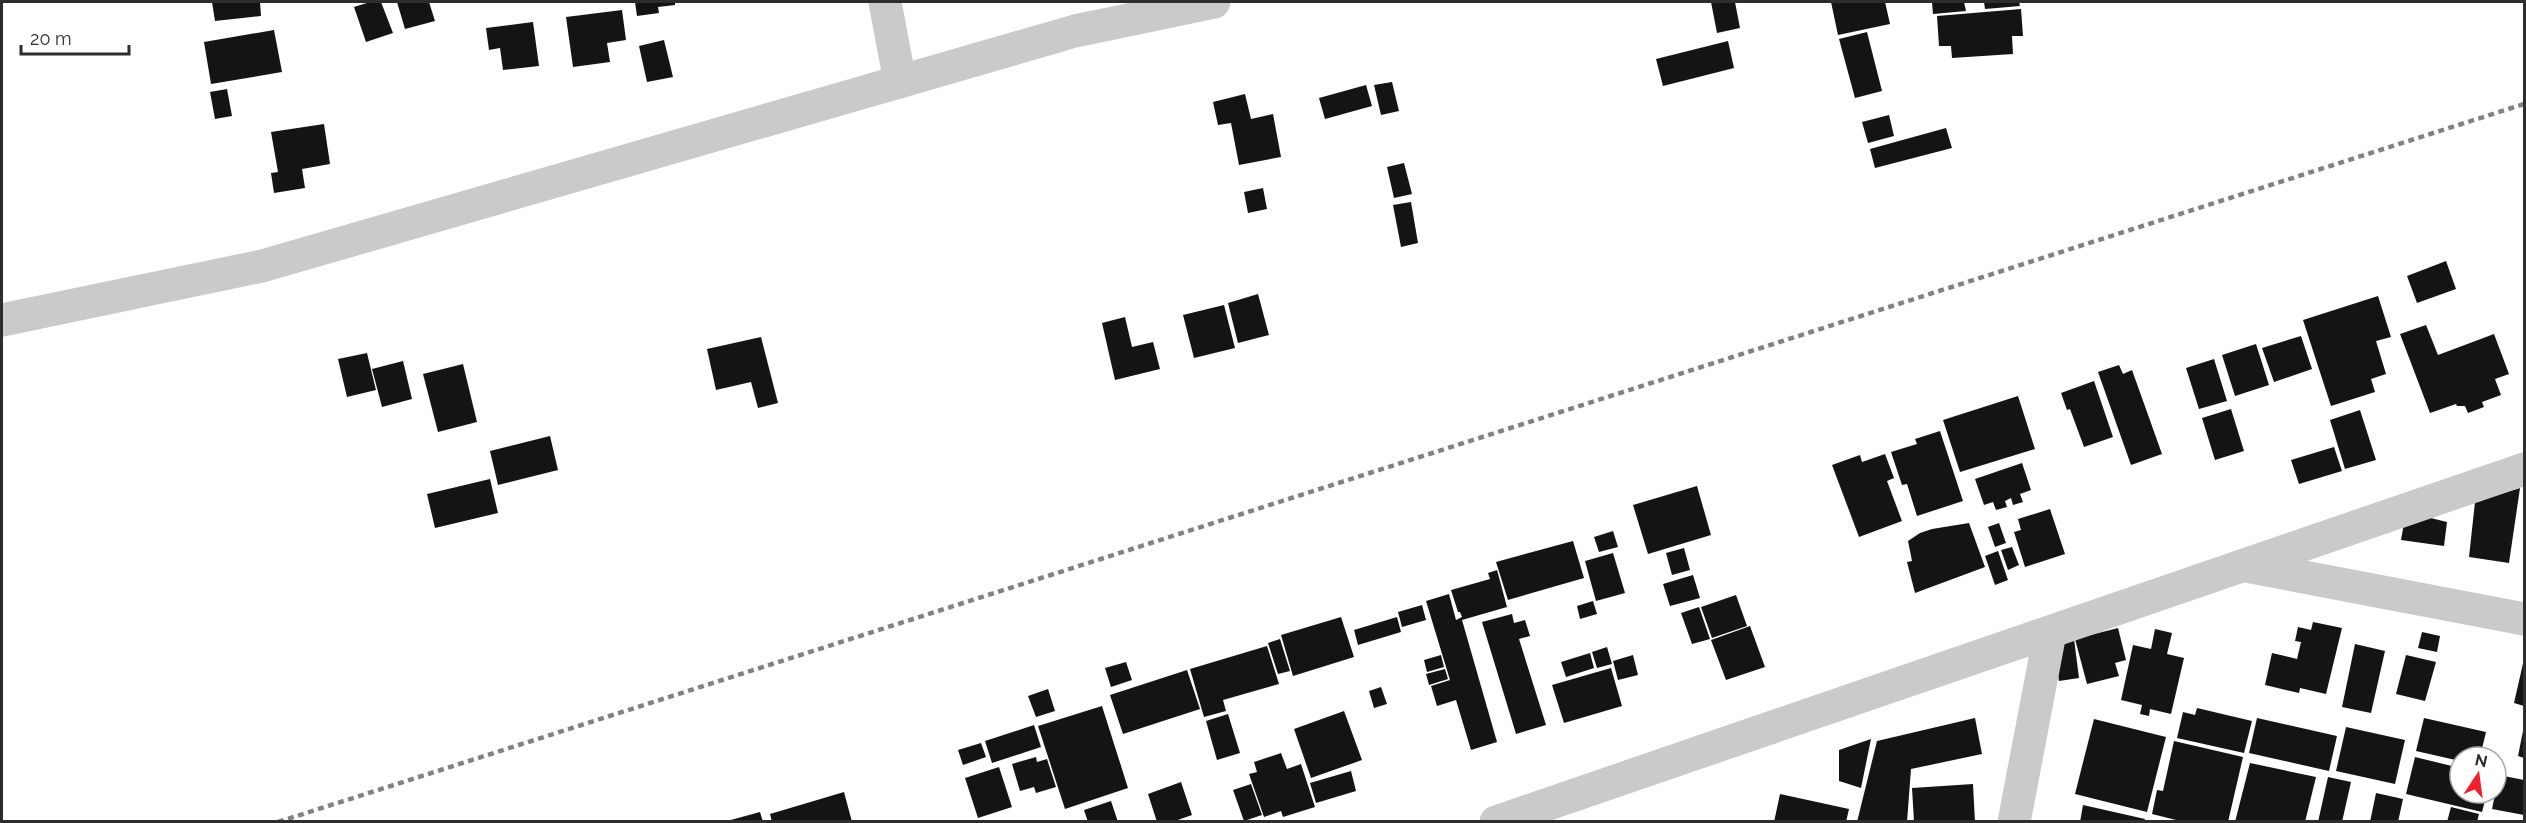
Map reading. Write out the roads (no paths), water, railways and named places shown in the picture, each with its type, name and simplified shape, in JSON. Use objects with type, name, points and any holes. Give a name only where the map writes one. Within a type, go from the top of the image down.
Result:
[{"type":"street","points":[[885,2],[900,82]]},
{"type":"street","points":[[2,320],[262,266],[1075,31],[1214,2]]},
{"type":"street","points":[[1496,822],[2524,469]]},
{"type":"street","points":[[2245,565],[2524,619]]},
{"type":"street","points":[[2014,822],[2050,633]]},
{"type":"railway","points":[[278,822],[2524,104]]}]
